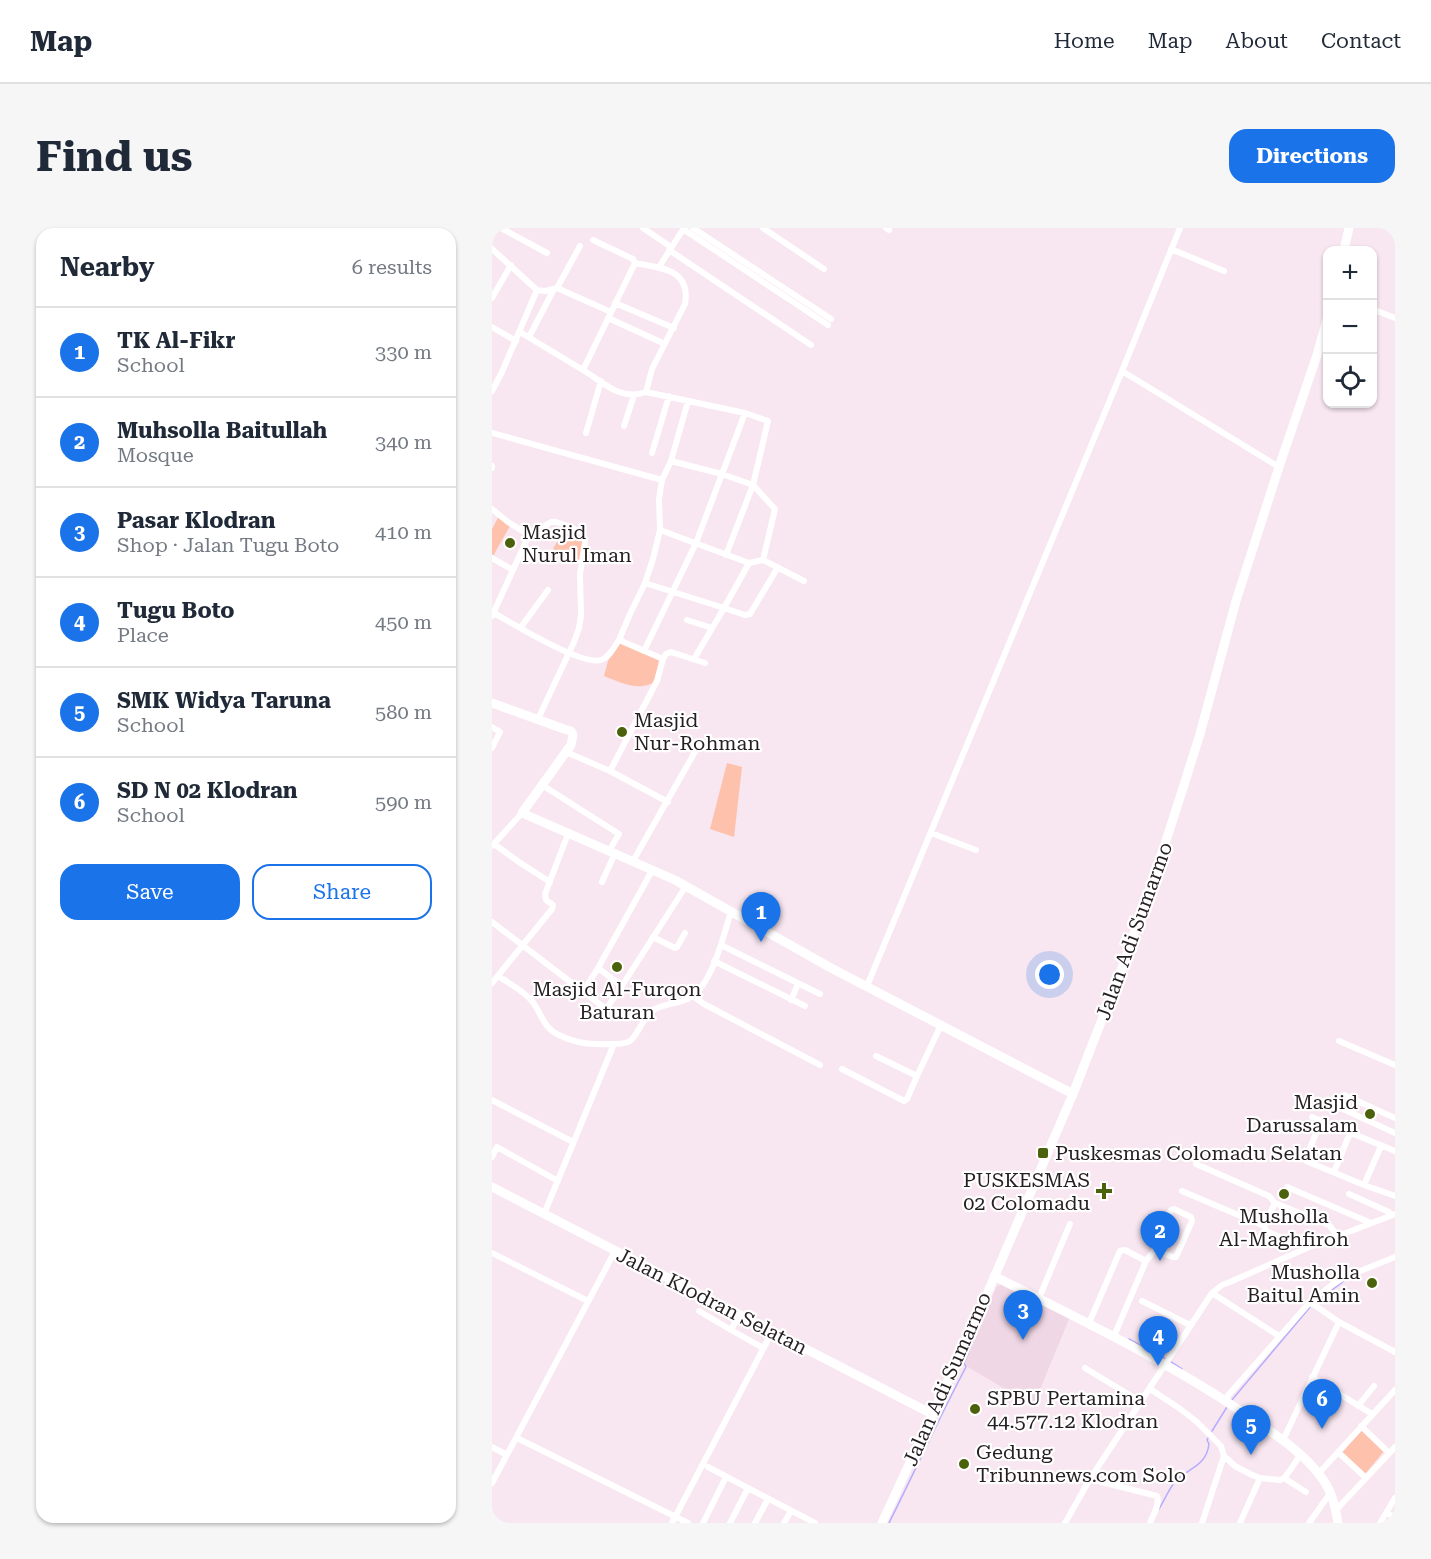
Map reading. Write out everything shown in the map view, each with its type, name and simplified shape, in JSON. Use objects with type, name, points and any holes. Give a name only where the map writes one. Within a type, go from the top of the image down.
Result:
[{"type":"main road","points":[[1345,246],[1349,228]]},
{"type":"main road","name":"Jalan Adi Sumarmo","points":[[882,1523],[958,1359],[1073,1094],[1122,969],[1200,734],[1236,601],[1323,334]]},
{"type":"main road","points":[[492,703],[571,731],[573,735],[573,740],[566,752],[522,813],[653,869],[781,941],[1073,1094]]},
{"type":"main road","name":"Jalan Klodran Selatan","points":[[492,1187],[932,1414]]},
{"type":"main road","points":[[994,1276],[1075,1316],[1090,1321],[1167,1361],[1283,1440],[1319,1473],[1331,1492],[1338,1523]]},
{"type":"street","points":[[501,228],[547,253]]},
{"type":"street","points":[[643,228],[811,345]]},
{"type":"street","points":[[659,267],[683,229],[829,322],[693,228]]},
{"type":"street","points":[[763,228],[824,269]]},
{"type":"street","points":[[867,986],[1180,228]]},
{"type":"street","points":[[593,240],[633,259],[634,263]]},
{"type":"street","points":[[529,338],[580,246]]},
{"type":"street","points":[[492,249],[537,290],[545,291],[555,288],[665,344]]},
{"type":"street","points":[[1171,249],[1224,271]]},
{"type":"street","points":[[634,263],[659,267],[678,276],[683,280],[685,287],[686,304],[650,373],[646,392]]},
{"type":"street","points":[[583,370],[634,263]]},
{"type":"street","points":[[492,298],[510,265]]},
{"type":"street","points":[[492,391],[537,290]]},
{"type":"street","points":[[615,303],[674,328]]},
{"type":"street","points":[[1377,311],[1395,318]]},
{"type":"street","points":[[492,327],[516,341]]},
{"type":"street","points":[[520,332],[619,393],[633,395],[646,392],[669,396],[745,413],[768,421],[753,485],[726,555]]},
{"type":"street","points":[[1122,371],[1279,467]]},
{"type":"street","points":[[586,433],[601,381]]},
{"type":"street","points":[[624,426],[633,395]]},
{"type":"street","points":[[652,453],[669,396]]},
{"type":"street","points":[[538,719],[569,653],[577,635],[580,622],[580,566],[585,537],[578,531],[556,522],[547,524],[529,535],[492,613],[569,653],[598,661],[609,656],[619,640],[645,583],[660,530],[659,500],[662,480],[671,461],[688,401]]},
{"type":"street","points":[[644,651],[696,543],[745,413]]},
{"type":"street","points":[[492,433],[662,480]]},
{"type":"street","points":[[671,461],[722,474],[753,485],[775,509],[763,560]]},
{"type":"street","points":[[492,509],[529,535]]},
{"type":"street","points":[[660,530],[749,563],[763,560],[804,581]]},
{"type":"street","points":[[492,558],[513,570]]},
{"type":"street","points":[[694,659],[749,563]]},
{"type":"street","points":[[645,583],[745,615],[750,614],[778,567]]},
{"type":"street","points":[[521,627],[548,590]]},
{"type":"street","points":[[687,620],[712,628]]},
{"type":"street","points":[[619,640],[663,659]]},
{"type":"street","points":[[610,771],[657,681],[666,654],[671,652],[705,663]]},
{"type":"street","points":[[492,727],[500,732],[492,748]]},
{"type":"street","points":[[633,861],[700,743]]},
{"type":"street","points":[[566,752],[610,771],[668,802]]},
{"type":"street","points":[[542,785],[618,834],[602,882]]},
{"type":"street","points":[[522,813],[493,846],[550,882]]},
{"type":"street","points":[[931,833],[976,850]]},
{"type":"street","points":[[492,983],[552,909],[553,905],[544,897],[544,894],[568,834]]},
{"type":"street","points":[[583,992],[653,869]]},
{"type":"street","points":[[492,922],[606,1009],[686,886]]},
{"type":"street","points":[[498,976],[526,995],[537,1008],[547,1028],[554,1032],[585,1044],[614,1044],[630,1041],[655,1009],[690,998],[706,980],[721,945],[731,911]]},
{"type":"street","points":[[653,937],[675,948],[685,933]]},
{"type":"street","points":[[721,945],[820,994]]},
{"type":"street","points":[[714,961],[805,1006]]},
{"type":"street","points":[[598,968],[622,986]]},
{"type":"street","points":[[791,1000],[798,984]]},
{"type":"street","points":[[693,996],[820,1065]]},
{"type":"street","points":[[842,1069],[904,1101],[907,1100],[941,1025]]},
{"type":"street","points":[[1339,1041],[1395,1065]]},
{"type":"street","points":[[544,1214],[614,1044]]},
{"type":"street","points":[[876,1056],[917,1076]]},
{"type":"street","points":[[1344,1095],[1395,1118]]},
{"type":"street","points":[[492,1100],[573,1142]]},
{"type":"street","points":[[1334,1105],[1395,1133]]},
{"type":"street","points":[[1312,1117],[1395,1151]]},
{"type":"street","points":[[1321,1121],[1305,1160],[1395,1197],[1391,1214]]},
{"type":"street","points":[[1334,1172],[1350,1133]]},
{"type":"street","points":[[1364,1185],[1380,1146]]},
{"type":"street","points":[[492,1157],[497,1147],[558,1181]]},
{"type":"street","points":[[1196,1164],[1329,1225],[1338,1236]]},
{"type":"street","points":[[1287,1186],[1371,1223]]},
{"type":"street","points":[[1182,1191],[1262,1225],[1266,1231],[1307,1248]]},
{"type":"street","points":[[1349,1194],[1391,1214]]},
{"type":"street","points":[[1262,1225],[1273,1200]]},
{"type":"street","points":[[1115,1334],[1146,1261],[1155,1250],[1172,1209],[1191,1217],[1192,1221],[1176,1257],[1155,1250]]},
{"type":"street","points":[[1065,1523],[1090,1479],[1212,1293],[1222,1285],[1391,1214]]},
{"type":"street","points":[[1039,1298],[1070,1224]]},
{"type":"street","points":[[1090,1321],[1120,1251],[1125,1250],[1146,1261]]},
{"type":"street","points":[[492,1483],[615,1251]]},
{"type":"street","points":[[492,1253],[588,1301]]},
{"type":"street","points":[[1227,1400],[1279,1336],[1333,1284],[1395,1257]]},
{"type":"street","points":[[1212,1293],[1279,1336]]},
{"type":"street","points":[[1142,1301],[1190,1324]]},
{"type":"street","points":[[1311,1303],[1339,1322],[1395,1352]]},
{"type":"street","points":[[699,1311],[763,1348]]},
{"type":"street","points":[[731,1329],[739,1315]]},
{"type":"street","points":[[1283,1440],[1339,1322]]},
{"type":"street","points":[[674,1520],[772,1332]]},
{"type":"street","points":[[1085,1368],[1141,1402]]},
{"type":"street","points":[[1312,1377],[1372,1414]]},
{"type":"street","points":[[1358,1406],[1374,1386]]},
{"type":"street","points":[[1150,1389],[1182,1410],[1223,1449],[1224,1456],[1202,1523]]},
{"type":"street","points":[[1319,1473],[1395,1390]]},
{"type":"street","points":[[1361,1426],[1389,1453]]},
{"type":"street","points":[[517,1438],[674,1520],[688,1523]]},
{"type":"street","points":[[492,1447],[507,1455]]},
{"type":"street","points":[[1336,1510],[1395,1447]]},
{"type":"street","points":[[1338,1452],[1366,1478]]},
{"type":"street","points":[[1224,1456],[1242,1470],[1260,1478],[1275,1480],[1284,1478],[1300,1455]]},
{"type":"street","points":[[708,1467],[815,1523]]},
{"type":"street","points":[[703,1523],[726,1477]]},
{"type":"street","points":[[1240,1523],[1260,1478]]},
{"type":"street","points":[[1284,1478],[1306,1492]]},
{"type":"street","points":[[1090,1479],[1157,1496],[1158,1504],[1150,1523]]},
{"type":"street","points":[[730,1523],[748,1488]]},
{"type":"street","points":[[1309,1523],[1331,1492]]},
{"type":"street","points":[[1380,1523],[1395,1498]]},
{"type":"street","points":[[755,1523],[768,1499]]},
{"type":"street","points":[[784,1523],[791,1511]]},
{"type":"street","points":[[1386,1513],[1395,1518]]},
{"type":"shaded area","points":[[499,516],[510,526],[493,556],[492,529]]},
{"type":"shaded area","points":[[566,526],[582,536],[579,562],[553,549]]},
{"type":"shaded area","points":[[620,642],[659,660],[654,682],[636,686],[604,676],[608,661]]},
{"type":"shaded area","points":[[727,763],[742,767],[734,837],[710,829]]},
{"type":"shaded area","points":[[1001,1285],[1070,1317],[1033,1406],[963,1364],[997,1286]]},
{"type":"shaded area","points":[[1362,1429],[1385,1450],[1365,1474],[1342,1452]]},
{"type":"waterway","points":[[1315,1303],[1344,1281]]},
{"type":"waterway","points":[[1231,1401],[1311,1306]]},
{"type":"waterway","points":[[889,1523],[966,1367],[964,1363],[978,1329]]},
{"type":"waterway","points":[[1129,1339],[1167,1360]]},
{"type":"waterway","points":[[1171,1362],[1182,1369]]},
{"type":"waterway","points":[[1212,1431],[1227,1407]]},
{"type":"waterway","points":[[1159,1509],[1174,1483],[1204,1458],[1209,1444],[1208,1438]]},
{"type":"place","name":"Masjid Nurul Iman","points":[[510,543]]},
{"type":"place","name":"Masjid Nur-Rohman","points":[[622,732]]},
{"type":"place","name":"TK Al-Fikr","points":[[761,942]]},
{"type":"place","name":"Masjid Al-Furqon Baturan","points":[[617,967]]},
{"type":"place","name":"Masjid Darussalam","points":[[1370,1114]]},
{"type":"place","name":"Puskesmas Colomadu Selatan","points":[[1043,1153]]},
{"type":"place","name":"PUSKESMAS 02 Colomadu","points":[[1104,1191]]},
{"type":"place","name":"Musholla Al-Maghfiroh","points":[[1284,1194]]},
{"type":"place","name":"Muhsolla Baitullah","points":[[1160,1261]]},
{"type":"place","name":"Musholla Baitul Amin","points":[[1372,1283]]},
{"type":"place","name":"Pasar Klodran","points":[[1023,1340]]},
{"type":"place","name":"Tugu Boto","points":[[1158,1366]]},
{"type":"place","name":"SPBU Pertamina 44.577.12 Klodran","points":[[975,1409]]},
{"type":"place","name":"SD N 02 Klodran","points":[[1322,1429]]},
{"type":"place","name":"SMK Widya Taruna","points":[[1251,1455]]},
{"type":"place","name":"Gedung Tribunnews.com Solo","points":[[964,1464]]}]
